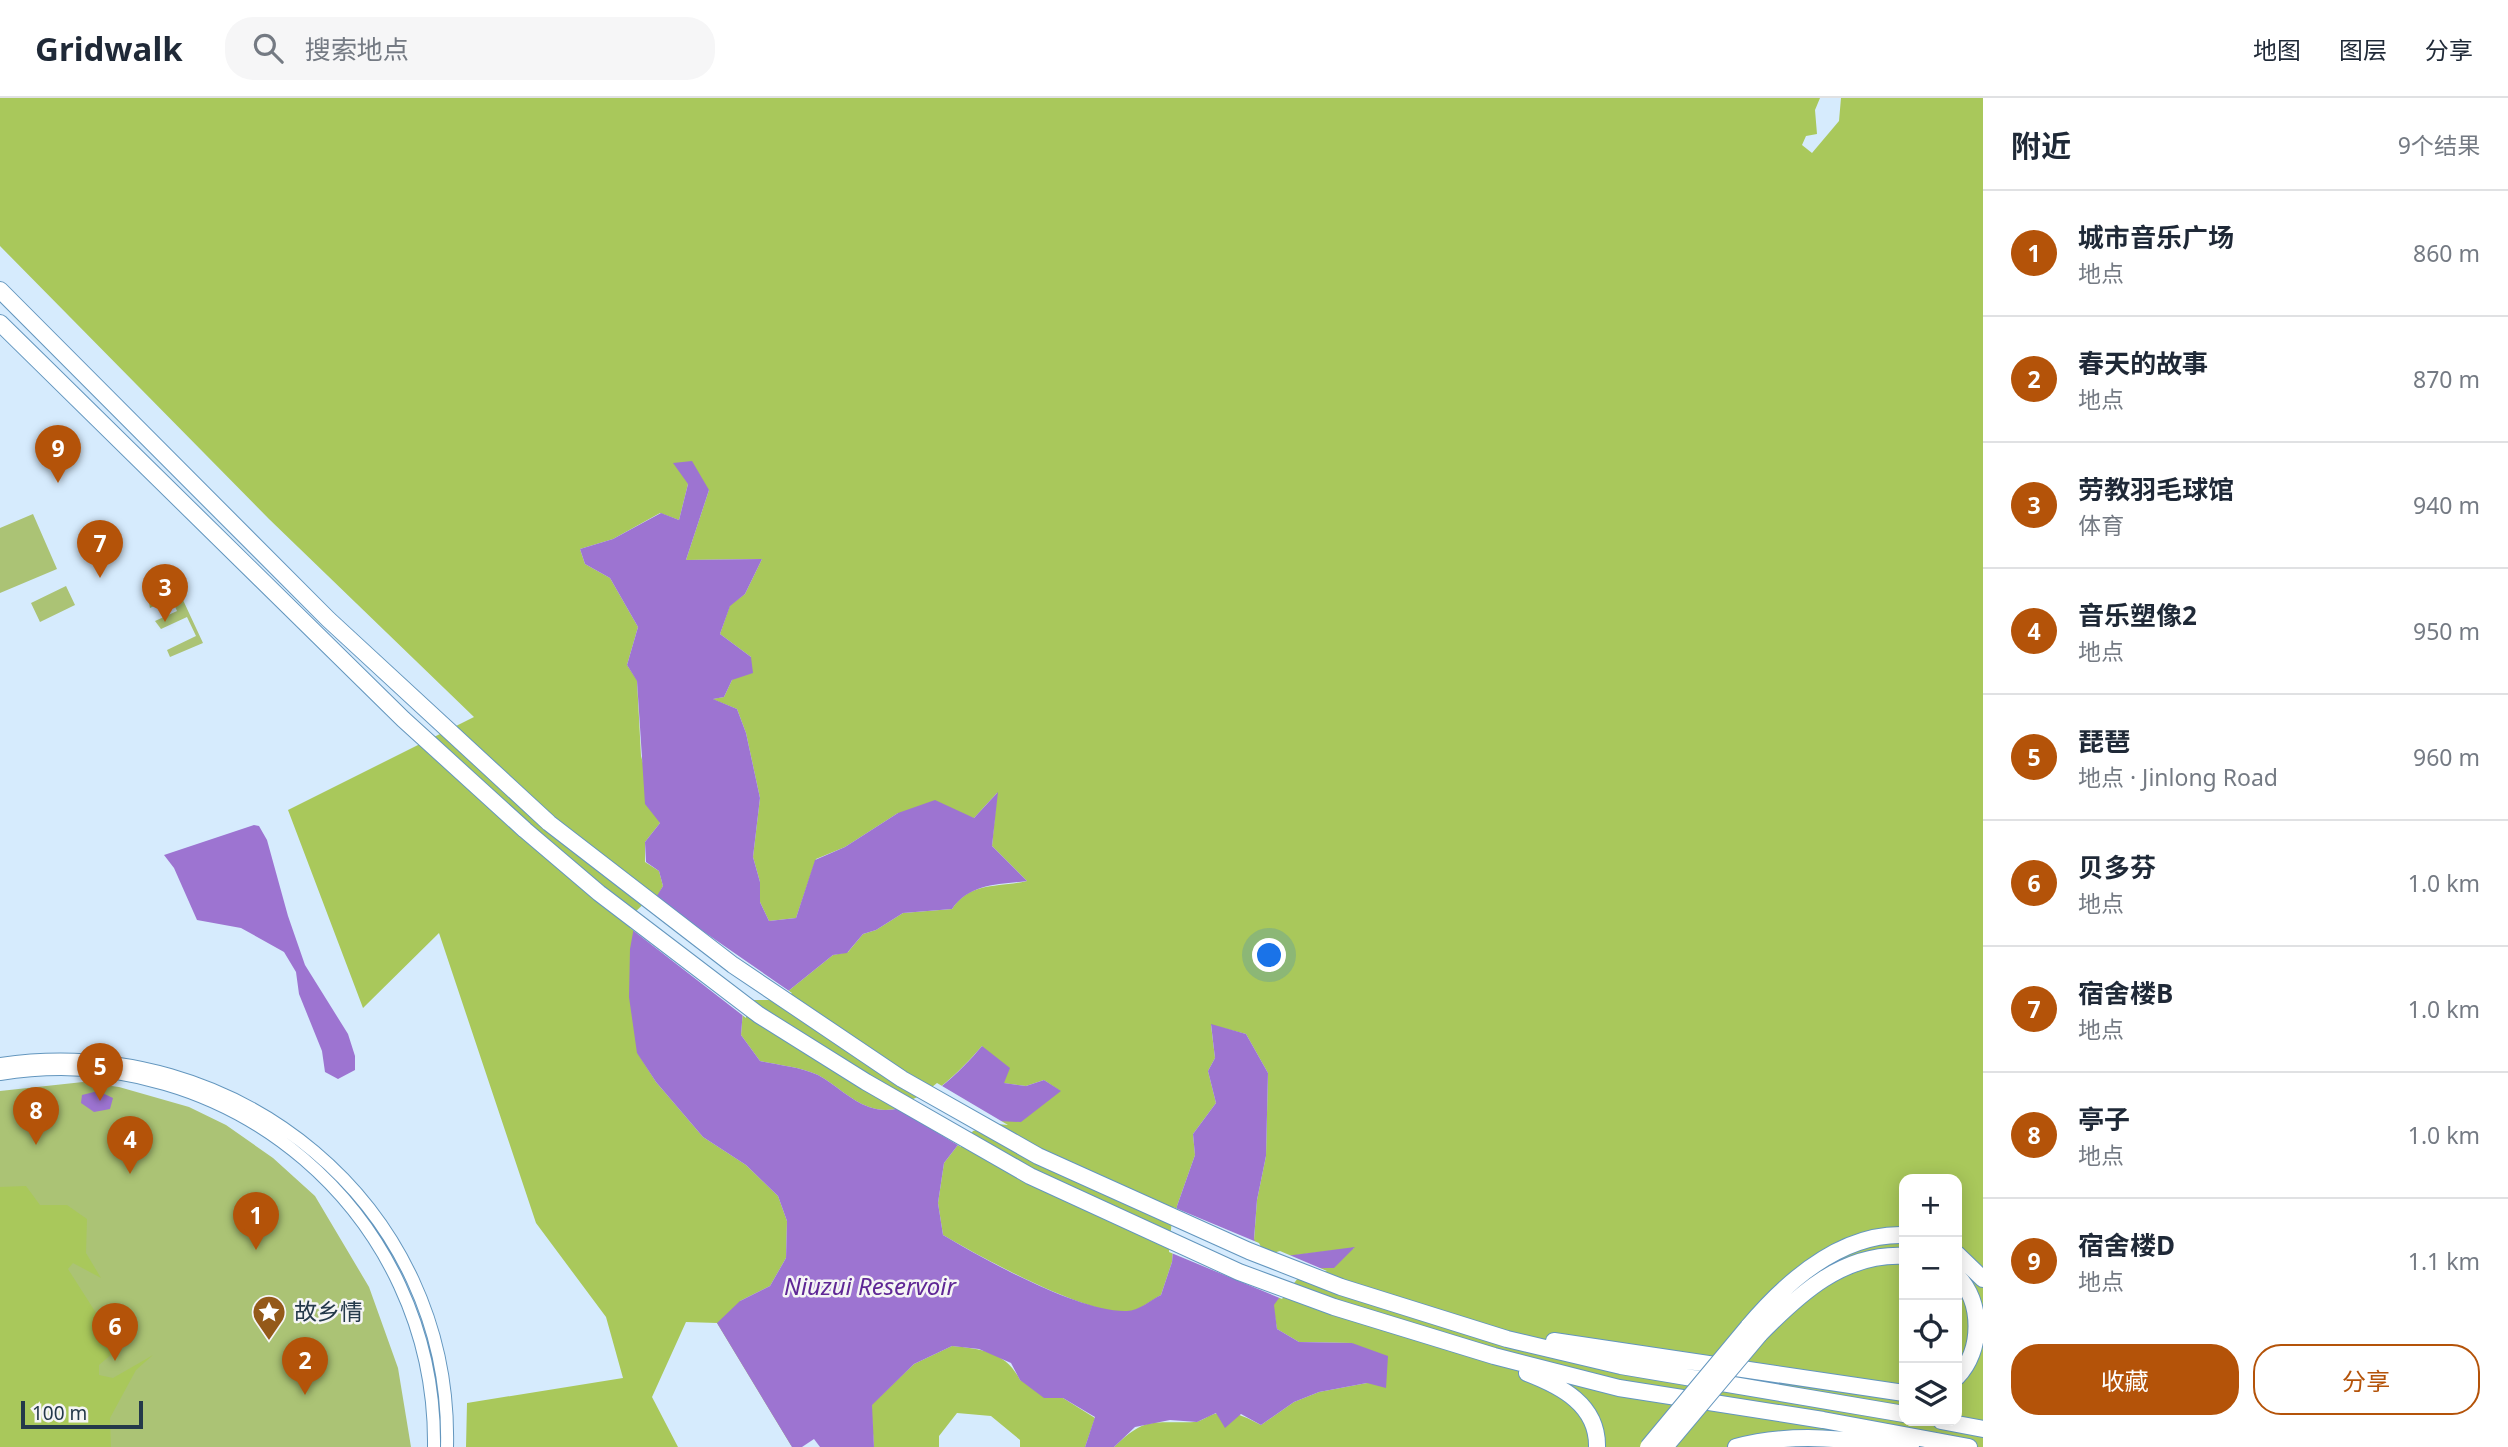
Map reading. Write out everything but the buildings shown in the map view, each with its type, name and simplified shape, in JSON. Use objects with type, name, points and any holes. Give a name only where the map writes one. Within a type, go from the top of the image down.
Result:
[{"type":"highway","points":[[0,290],[328,619],[549,823],[733,965],[902,1079],[1038,1156],[1249,1251],[1341,1287],[1461,1326],[1621,1367],[1899,1413]]},
{"type":"highway","points":[[0,323],[403,719],[599,893],[759,1015],[866,1082],[1030,1177],[1239,1272],[1334,1307],[1453,1344],[1619,1388],[1823,1420],[1969,1447]]},
{"type":"highway","points":[[1665,1447],[1782,1290],[1821,1260],[1871,1239],[1899,1236]]},
{"type":"highway","points":[[1648,1447],[1753,1331],[1802,1293],[1823,1278],[1866,1260],[1899,1257]]},
{"type":"highway","points":[[1962,1259],[1983,1279]]},
{"type":"highway","points":[[1962,1282],[1971,1294],[1978,1314],[1974,1351],[1962,1369]]},
{"type":"highway","points":[[1461,1326],[1899,1392]]},
{"type":"highway","points":[[1453,1344],[1555,1385],[1585,1407],[1593,1422],[1597,1447]]},
{"type":"highway","points":[[1962,1425],[1983,1429]]},
{"type":"highway","points":[[1736,1447],[1766,1439],[1800,1436],[1911,1447]]},
{"type":"main road","points":[[0,1064],[75,1059],[159,1072],[208,1088],[254,1110],[294,1135],[332,1165],[387,1230],[422,1297],[441,1369],[447,1447]]},
{"type":"main road","points":[[0,1074],[74,1069],[120,1073],[162,1083],[237,1112],[304,1157],[359,1217],[394,1273],[425,1364],[432,1405],[434,1447]]},
{"type":"green space","points":[[0,98],[1820,98],[1815,110],[1817,134],[1806,136],[1802,145],[1812,153],[1839,121],[1841,98],[1983,98],[1983,1447],[1114,1447],[1135,1430],[1151,1423],[1197,1422],[1226,1412],[1261,1425],[1294,1402],[1319,1392],[1367,1383],[1352,1343],[1299,1342],[1277,1329],[1273,1305],[1296,1275],[1354,1248],[1263,1259],[1254,1240],[1257,1200],[1266,1156],[1268,1073],[1246,1034],[1211,1025],[1215,1058],[1208,1071],[1216,1103],[1193,1134],[1195,1155],[1177,1206],[1172,1262],[1161,1295],[1133,1311],[1116,1312],[1093,1307],[1038,1285],[943,1235],[938,1203],[944,1163],[971,1128],[1060,1091],[1044,1080],[1026,1086],[1003,1083],[982,1046],[960,1070],[932,1093],[901,1108],[885,1110],[862,1104],[811,1072],[760,1061],[741,1035],[744,997],[782,996],[833,955],[848,952],[863,934],[876,930],[903,913],[952,909],[959,900],[976,890],[1027,881],[992,846],[997,793],[974,818],[898,813],[845,847],[816,859],[796,918],[769,921],[760,902],[760,882],[753,857],[760,798],[746,733],[737,709],[712,699],[724,697],[732,680],[751,657],[720,634],[730,605],[745,594],[762,559],[686,560],[709,490],[688,484],[679,520],[660,513],[613,539],[580,549],[585,564],[610,578],[638,627],[627,665],[637,680],[641,756],[660,823],[645,842],[645,862],[659,871],[663,886],[656,899],[637,1052],[656,1082],[703,1137],[746,1165],[778,1196],[787,1221],[786,1258],[770,1286],[740,1301],[792,1447],[717,1323],[686,1322],[652,1397],[678,1447],[466,1447],[467,1403],[623,1378],[606,1317],[536,1223],[439,933],[363,1008],[288,810],[474,717],[269,519],[0,246]]},
{"type":"green space","points":[[33,514],[57,569],[0,593],[0,528]]},
{"type":"green space","points":[[176,585],[203,643],[170,657],[167,650],[196,636],[187,617],[161,629],[155,621],[177,611],[171,598],[150,608],[148,598]]},
{"type":"green space","points":[[66,586],[75,605],[40,622],[31,603]]},
{"type":"green space","points":[[83,1082],[119,1087],[189,1107],[226,1125],[273,1158],[315,1196],[369,1287],[398,1368],[411,1447],[0,1447],[0,1091]]},
{"type":"green space","points":[[26,1186],[40,1205],[67,1205],[87,1219],[86,1253],[101,1278],[73,1263],[68,1269],[98,1316],[98,1333],[120,1347],[99,1365],[99,1375],[113,1378],[153,1355],[136,1370],[110,1418],[111,1447],[0,1447],[0,1187]]},
{"type":"green space","points":[[952,1346],[983,1351],[1000,1358],[1008,1363],[1020,1380],[1063,1398],[1095,1418],[1085,1447],[1020,1447],[1020,1440],[991,1416],[957,1413],[939,1436],[939,1447],[874,1447],[871,1405],[914,1364]]},
{"type":"water","name":"Niuzui Reservoir","points":[[692,461],[709,490],[686,560],[762,559],[745,594],[730,606],[720,634],[751,657],[753,673],[732,680],[724,697],[713,699],[737,709],[746,733],[760,798],[753,857],[760,882],[760,902],[769,921],[796,918],[815,860],[845,847],[898,813],[935,800],[974,818],[998,792],[992,846],[1027,881],[976,890],[959,900],[952,909],[903,913],[876,930],[863,934],[847,953],[833,955],[782,996],[744,997],[741,1035],[760,1061],[811,1072],[862,1104],[885,1110],[901,1108],[932,1093],[960,1070],[982,1046],[1010,1068],[1004,1083],[1026,1086],[1044,1080],[1061,1091],[1021,1122],[997,1121],[971,1128],[944,1163],[938,1203],[943,1235],[1008,1271],[1060,1294],[1108,1309],[1131,1311],[1161,1295],[1172,1262],[1177,1206],[1195,1155],[1193,1134],[1216,1103],[1208,1071],[1215,1058],[1211,1024],[1246,1034],[1268,1073],[1266,1156],[1257,1200],[1254,1239],[1263,1259],[1355,1247],[1334,1268],[1305,1272],[1292,1282],[1274,1305],[1277,1329],[1299,1342],[1352,1343],[1388,1356],[1386,1388],[1367,1383],[1319,1392],[1294,1402],[1261,1425],[1241,1414],[1225,1428],[1216,1413],[1197,1422],[1170,1420],[1135,1427],[1114,1447],[1085,1447],[1095,1417],[1063,1398],[1044,1398],[1020,1380],[1011,1363],[979,1349],[952,1346],[914,1364],[872,1405],[874,1447],[820,1447],[814,1439],[802,1447],[792,1447],[717,1323],[740,1301],[770,1286],[786,1258],[787,1221],[778,1196],[746,1165],[703,1137],[656,1082],[637,1053],[629,997],[630,949],[636,916],[655,899],[663,886],[659,871],[646,862],[645,842],[660,823],[645,804],[637,681],[627,665],[638,627],[610,578],[585,564],[580,549],[613,539],[661,513],[679,520],[688,484],[673,463]]},
{"type":"water","points":[[254,825],[259,826],[267,840],[305,965],[348,1034],[355,1056],[355,1070],[338,1079],[325,1072],[322,1051],[299,994],[296,972],[284,952],[241,928],[197,920],[174,868],[164,855]]},
{"type":"water","points":[[98,1091],[113,1098],[110,1109],[94,1112],[81,1103],[82,1095]]},
{"type":"pier","points":[[654,894],[792,993],[782,1000],[747,1000],[746,1018],[630,928],[633,914]]},
{"type":"pier","points":[[937,1083],[1008,1125],[997,1124],[973,1131],[961,1147],[895,1107],[922,1095]]},
{"type":"pier","points":[[1173,1207],[1259,1243],[1265,1255],[1280,1251],[1327,1271],[1298,1278],[1282,1299],[1169,1252]]},
{"type":"place","name":"宿舍楼D","points":[[58,483]]},
{"type":"place","name":"宿舍楼B","points":[[100,578]]},
{"type":"place","name":"劳教羽毛球馆","points":[[165,622]]},
{"type":"place","name":"琵琶","points":[[100,1101]]},
{"type":"place","name":"亭子","points":[[36,1145]]},
{"type":"place","name":"音乐塑像2","points":[[130,1174]]},
{"type":"place","name":"城市音乐广场","points":[[256,1250]]},
{"type":"place","name":"故乡情","points":[[269,1342]]},
{"type":"place","name":"贝多芬","points":[[115,1361]]},
{"type":"place","name":"春天的故事","points":[[305,1395]]}]
